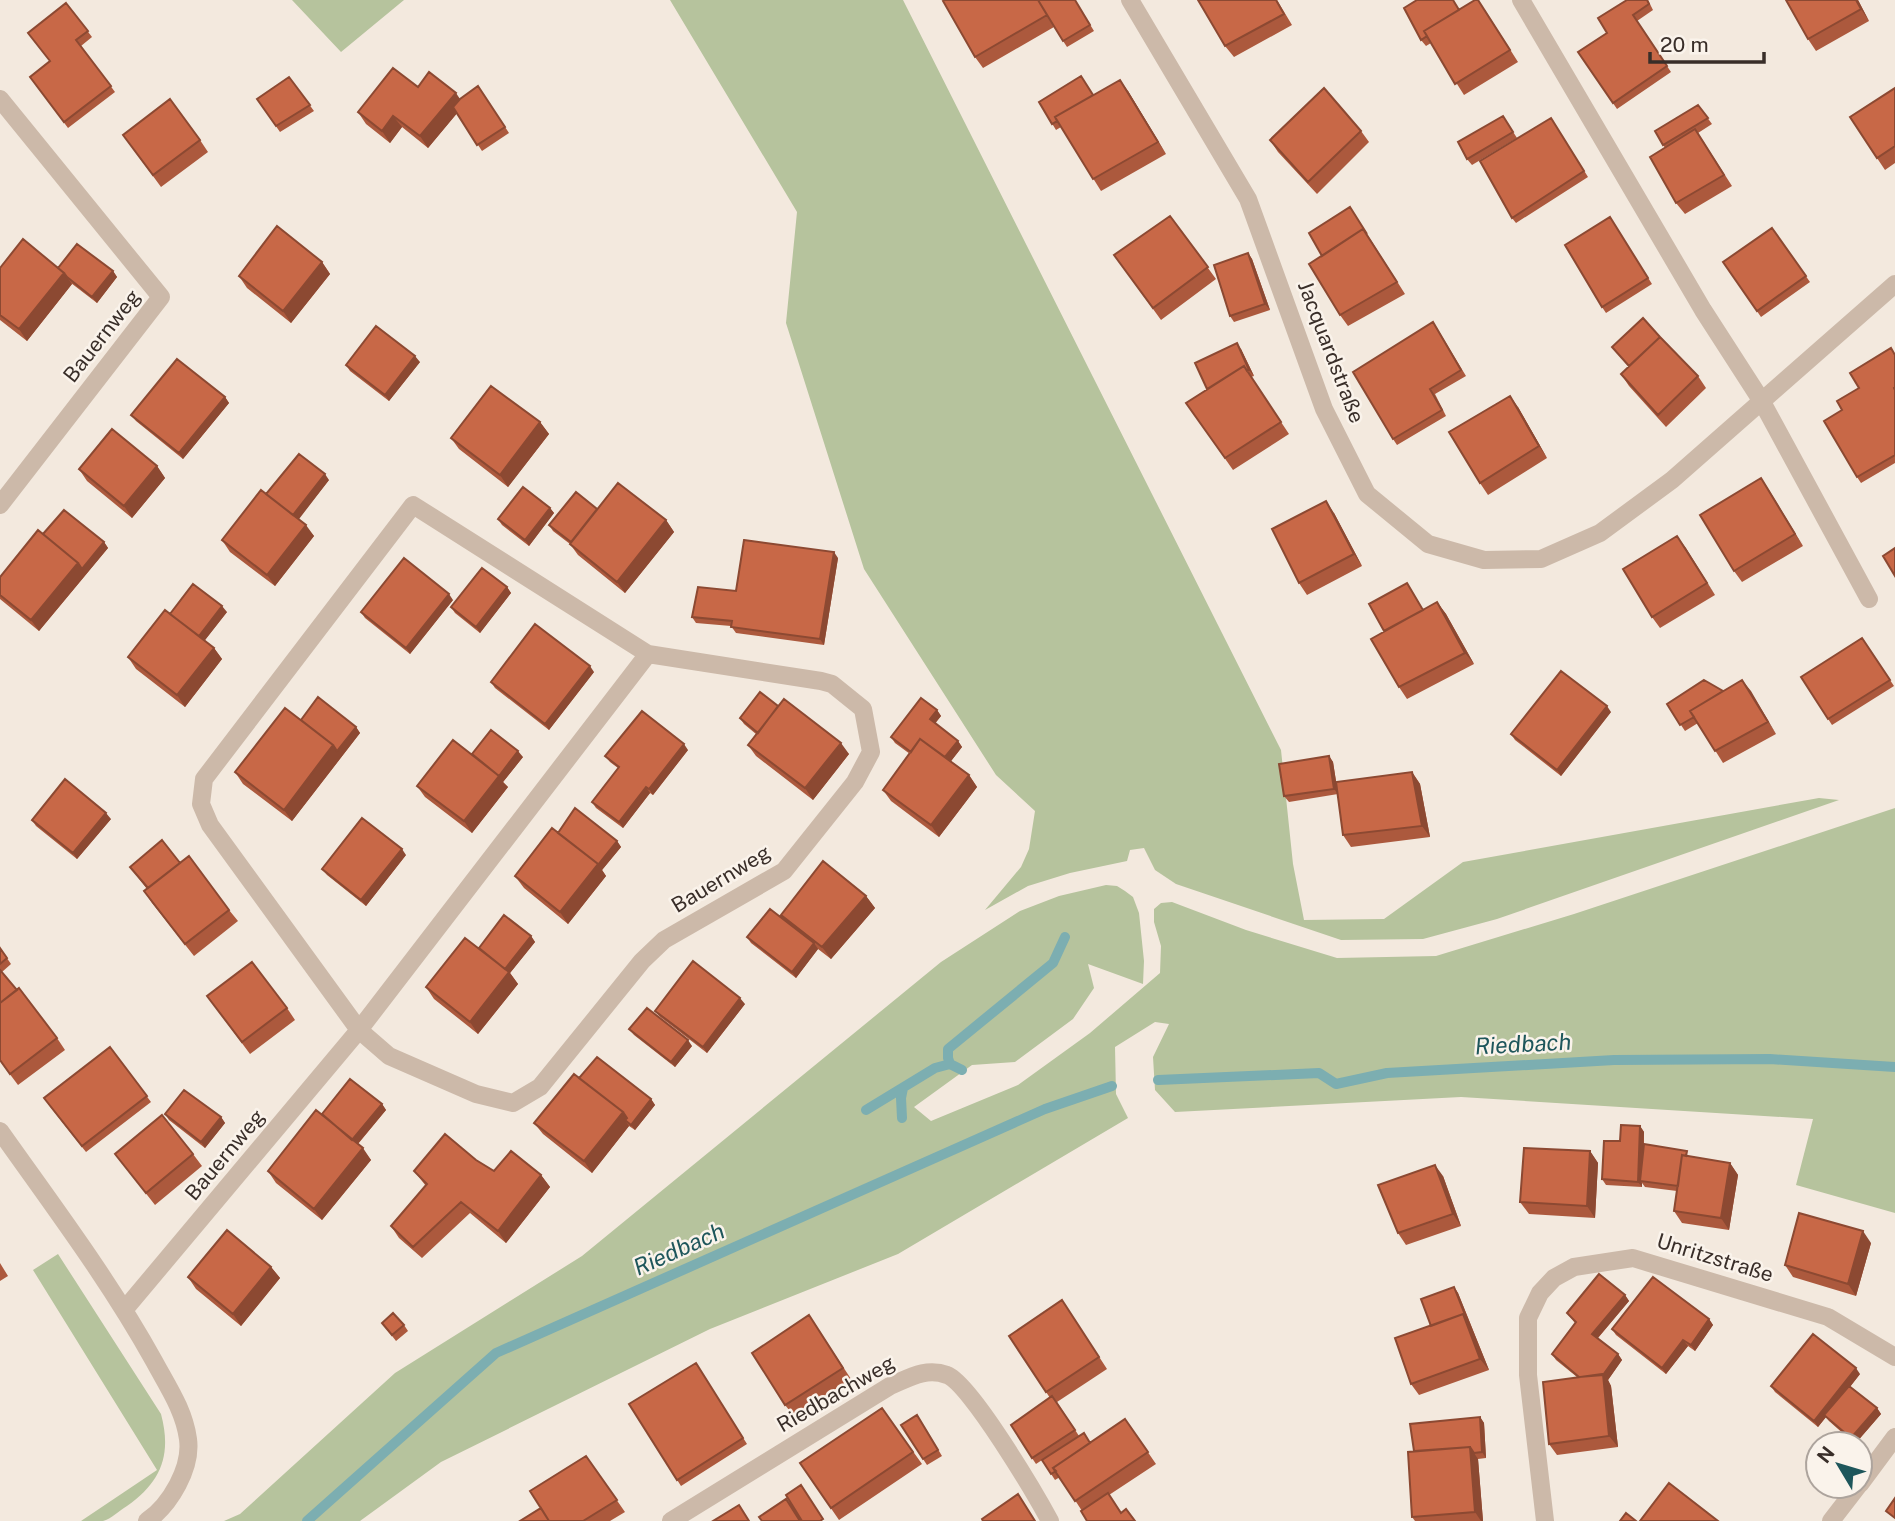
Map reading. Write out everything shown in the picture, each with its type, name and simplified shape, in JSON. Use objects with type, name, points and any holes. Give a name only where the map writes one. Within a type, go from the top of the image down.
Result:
[{"type":"street","name":"Jacquardstraße","points":[[1130,0],[1248,199],[1324,409],[1367,494],[1428,544],[1484,560],[1541,559],[1600,533],[1672,480],[1895,284]]},
{"type":"street","points":[[1521,0],[1703,310],[1761,400],[1869,599]]},
{"type":"street","name":"Bauernweg","points":[[0,100],[161,297],[0,506]]},
{"type":"street","name":"Bauernweg","points":[[413,505],[648,654],[832,684],[863,709],[872,752],[855,782],[784,871],[664,940],[642,961],[540,1087],[513,1102],[476,1094],[389,1056],[359,1030],[210,825],[201,804],[204,779],[413,505]]},
{"type":"street","name":"Bauernweg","points":[[125,1309],[359,1030],[648,654]]},
{"type":"street","points":[[0,1131],[125,1309],[184,1415],[189,1443],[181,1480],[159,1513],[147,1521]]},
{"type":"street","name":"Unritzstraße","points":[[1545,1521],[1528,1375],[1528,1318],[1540,1293],[1554,1278],[1574,1267],[1633,1258],[1828,1317],[1895,1357]]},
{"type":"street","name":"Riedbachweg","points":[[671,1521],[890,1386],[923,1372],[949,1375],[976,1402],[1051,1521]]},
{"type":"street","points":[[1874,1465],[1895,1437]]},
{"type":"street","points":[[1831,1521],[1847,1500]]},
{"type":"green space","points":[[292,0],[404,0],[341,52]]},
{"type":"green space","points":[[670,0],[903,0],[1281,750],[1293,864],[1304,920],[1384,919],[1463,862],[1819,798],[1839,800],[1497,919],[1423,939],[1341,940],[1176,884],[1155,870],[1144,848],[1130,850],[1127,861],[1070,873],[1028,886],[985,910],[1021,867],[1029,849],[1035,811],[996,775],[864,569],[786,323],[797,212]]},
{"type":"green space","points":[[1895,808],[1895,1213],[1796,1185],[1813,1119],[1461,1097],[1175,1112],[1155,1090],[1153,1057],[1169,1024],[1155,1022],[1115,1047],[1116,1094],[1128,1118],[898,1254],[710,1329],[441,1462],[360,1521],[224,1521],[240,1514],[395,1373],[582,1256],[941,962],[1020,911],[1059,896],[1106,885],[1117,886],[1133,897],[1139,913],[1144,961],[1143,984],[1088,964],[1094,988],[1073,1019],[1015,1062],[972,1065],[914,1107],[931,1121],[1018,1085],[1090,1033],[1160,973],[1161,946],[1154,922],[1154,909],[1161,903],[1172,902],[1246,930],[1337,958],[1436,956],[1574,914]]},
{"type":"green space","points":[[58,1254],[161,1414],[164,1429],[164,1455],[156,1477],[139,1497],[103,1521],[81,1521],[157,1470],[33,1270]]},
{"type":"building","points":[[1038,0],[1047,15],[975,57],[943,1]]},
{"type":"building","points":[[1038,0],[1075,0],[1090,25],[1063,41]]},
{"type":"building","points":[[1198,0],[1276,0],[1284,14],[1225,46]]},
{"type":"building","points":[[1417,0],[1453,0],[1459,10],[1424,31],[1427,36],[1421,40],[1404,8]]},
{"type":"building","points":[[1478,0],[1510,50],[1455,84],[1424,31]]},
{"type":"building","points":[[1627,0],[1647,0],[1649,4],[1633,15],[1667,66],[1613,103],[1578,52],[1607,33],[1598,18]]},
{"type":"building","points":[[1786,0],[1856,0],[1861,9],[1808,39]]},
{"type":"building","points":[[66,3],[88,31],[76,40],[111,86],[64,122],[30,77],[50,61],[28,33]]},
{"type":"building","points":[[393,68],[418,87],[429,72],[456,93],[420,136],[393,116],[382,131],[358,112]]},
{"type":"building","points":[[1081,76],[1093,95],[1055,117],[1057,121],[1052,124],[1039,102]]},
{"type":"building","points":[[289,77],[310,105],[276,126],[257,99]]},
{"type":"building","points":[[1120,80],[1158,142],[1093,179],[1055,117]]},
{"type":"building","points":[[478,86],[505,127],[477,145],[453,107]]},
{"type":"building","points":[[1324,88],[1361,131],[1308,182],[1270,140]]},
{"type":"building","points":[[1895,88],[1895,146],[1877,158],[1850,117]]},
{"type":"building","points":[[170,99],[200,140],[153,175],[123,135]]},
{"type":"building","points":[[1698,105],[1708,118],[1663,145],[1655,131]]},
{"type":"building","points":[[1503,116],[1513,132],[1467,159],[1458,142]]},
{"type":"building","points":[[1551,118],[1584,171],[1512,218],[1480,161]]},
{"type":"building","points":[[1695,129],[1724,175],[1676,203],[1650,157]]},
{"type":"building","points":[[1350,207],[1367,234],[1363,229],[1322,256],[1309,233]]},
{"type":"building","points":[[1170,216],[1208,267],[1153,308],[1114,255]]},
{"type":"building","points":[[1610,217],[1648,278],[1602,307],[1565,245]]},
{"type":"building","points":[[277,226],[322,262],[283,311],[239,276]]},
{"type":"building","points":[[1772,228],[1806,276],[1757,311],[1723,262]]},
{"type":"building","points":[[1363,229],[1397,282],[1340,315],[1309,264]]},
{"type":"building","points":[[23,239],[64,273],[19,329],[0,315],[0,268]]},
{"type":"building","points":[[77,244],[113,271],[92,297],[58,268]]},
{"type":"building","points":[[1248,253],[1265,304],[1230,316],[1214,265]]},
{"type":"building","points":[[1643,318],[1660,337],[1629,366],[1612,347]]},
{"type":"building","points":[[1433,322],[1461,370],[1430,389],[1442,410],[1393,439],[1353,372]]},
{"type":"building","points":[[376,326],[415,356],[385,395],[346,365]]},
{"type":"building","points":[[1660,337],[1698,376],[1658,415],[1621,374]]},
{"type":"building","points":[[1237,343],[1249,370],[1244,366],[1207,389],[1195,363]]},
{"type":"building","points":[[1891,348],[1895,355],[1895,455],[1857,477],[1824,421],[1842,410],[1837,401],[1859,388],[1850,373]]},
{"type":"building","points":[[177,359],[225,397],[179,453],[131,415]]},
{"type":"building","points":[[1244,366],[1281,422],[1225,458],[1186,403]]},
{"type":"building","points":[[491,386],[540,422],[500,475],[451,438]]},
{"type":"building","points":[[1510,396],[1539,446],[1480,483],[1449,432]]},
{"type":"building","points":[[112,429],[157,466],[124,506],[79,469]]},
{"type":"building","points":[[299,454],[325,474],[293,515],[266,494]]},
{"type":"building","points":[[1761,478],[1795,534],[1734,571],[1700,515]]},
{"type":"building","points":[[618,483],[666,520],[617,582],[570,544]]},
{"type":"building","points":[[523,487],[550,508],[525,540],[498,519]]},
{"type":"building","points":[[261,490],[306,525],[267,575],[222,540]]},
{"type":"building","points":[[576,492],[597,509],[571,542],[549,525]]},
{"type":"building","points":[[1326,501],[1354,554],[1299,583],[1272,529]]},
{"type":"building","points":[[64,510],[104,542],[82,569],[43,534]]},
{"type":"building","points":[[38,530],[78,563],[31,620],[0,595],[0,577]]},
{"type":"building","points":[[1677,536],[1707,583],[1652,617],[1623,569]]},
{"type":"building","points":[[744,540],[834,552],[820,639],[731,627],[732,621],[692,617],[698,587],[736,591]]},
{"type":"building","points":[[1895,548],[1895,576],[1883,556]]},
{"type":"building","points":[[404,558],[449,594],[406,648],[361,612]]},
{"type":"building","points":[[482,568],[507,587],[476,627],[451,607]]},
{"type":"building","points":[[1407,583],[1423,610],[1384,631],[1369,604]]},
{"type":"building","points":[[193,584],[222,606],[199,636],[170,614]]},
{"type":"building","points":[[1437,602],[1465,653],[1399,687],[1371,639]]},
{"type":"building","points":[[165,610],[214,648],[177,695],[128,657]]},
{"type":"building","points":[[535,624],[590,666],[545,724],[491,682]]},
{"type":"building","points":[[1862,638],[1890,680],[1828,719],[1801,677]]},
{"type":"building","points":[[1561,671],[1607,706],[1557,770],[1511,734]]},
{"type":"building","points":[[1704,680],[1723,691],[1690,711],[1694,717],[1680,725],[1667,704]]},
{"type":"building","points":[[1742,680],[1768,722],[1715,751],[1690,711]]},
{"type":"building","points":[[760,692],[778,706],[758,733],[740,718]]},
{"type":"building","points":[[318,697],[356,727],[337,751],[301,720]]},
{"type":"building","points":[[921,698],[937,710],[930,719],[958,741],[945,757],[920,739],[911,752],[891,737]]},
{"type":"building","points":[[784,699],[841,743],[805,788],[748,745]]},
{"type":"building","points":[[285,708],[333,745],[284,810],[235,772]]},
{"type":"building","points":[[642,711],[684,744],[619,822],[592,802],[619,767],[605,756]]},
{"type":"building","points":[[491,730],[518,751],[499,776],[472,754]]},
{"type":"building","points":[[920,739],[969,775],[931,825],[883,790]]},
{"type":"building","points":[[453,740],[499,776],[464,821],[417,786]]},
{"type":"building","points":[[1329,756],[1334,789],[1284,796],[1279,764]]},
{"type":"building","points":[[1412,772],[1422,826],[1343,835],[1336,782]]},
{"type":"building","points":[[65,779],[106,813],[73,853],[32,820]]},
{"type":"building","points":[[575,808],[617,841],[597,866],[598,864],[558,833]]},
{"type":"building","points":[[362,818],[402,849],[361,900],[322,869]]},
{"type":"building","points":[[552,828],[598,864],[560,912],[515,876]]},
{"type":"building","points":[[162,840],[180,863],[148,888],[130,867]]},
{"type":"building","points":[[189,856],[229,910],[185,944],[144,891]]},
{"type":"building","points":[[823,861],[866,896],[822,947],[781,915]]},
{"type":"building","points":[[770,909],[814,943],[792,972],[747,937]]},
{"type":"building","points":[[504,915],[531,936],[505,969],[479,948]]},
{"type":"building","points":[[465,938],[509,972],[470,1022],[426,987]]},
{"type":"building","points":[[0,948],[7,958],[0,964]]},
{"type":"building","points":[[693,961],[740,998],[703,1047],[655,1011]]},
{"type":"building","points":[[252,962],[287,1008],[242,1042],[207,996]]},
{"type":"building","points":[[0,970],[17,990],[0,1003]]},
{"type":"building","points":[[19,988],[57,1038],[10,1074],[0,1060],[0,1003]]},
{"type":"building","points":[[647,1008],[688,1040],[671,1062],[629,1029]]},
{"type":"building","points":[[110,1047],[147,1096],[82,1146],[44,1098]]},
{"type":"building","points":[[597,1057],[651,1099],[631,1125],[625,1120],[627,1118],[623,1112],[579,1078]]},
{"type":"building","points":[[574,1074],[623,1112],[584,1161],[534,1123]]},
{"type":"building","points":[[350,1079],[382,1104],[352,1140],[322,1114]]},
{"type":"building","points":[[184,1090],[221,1117],[201,1142],[165,1114]]},
{"type":"building","points":[[316,1110],[363,1148],[314,1209],[268,1171]]},
{"type":"building","points":[[162,1115],[193,1154],[146,1193],[115,1154]]},
{"type":"building","points":[[1621,1125],[1640,1126],[1638,1182],[1602,1179],[1604,1141],[1620,1141]]},
{"type":"building","points":[[445,1134],[494,1171],[511,1151],[541,1175],[498,1231],[461,1202],[413,1247],[391,1226],[427,1184],[414,1171]]},
{"type":"building","points":[[1644,1144],[1687,1151],[1686,1156],[1682,1155],[1678,1186],[1640,1181]]},
{"type":"building","points":[[1524,1148],[1590,1151],[1587,1206],[1520,1202]]},
{"type":"building","points":[[1682,1155],[1730,1163],[1721,1218],[1674,1211]]},
{"type":"building","points":[[1435,1165],[1453,1214],[1398,1233],[1378,1185]]},
{"type":"building","points":[[1799,1213],[1863,1231],[1848,1284],[1785,1265]]},
{"type":"building","points":[[227,1230],[271,1267],[233,1314],[188,1277]]},
{"type":"building","points":[[1599,1274],[1625,1295],[1592,1334],[1618,1354],[1603,1375],[1579,1377],[1552,1354],[1576,1322],[1567,1313]]},
{"type":"building","points":[[1653,1277],[1709,1319],[1691,1345],[1683,1340],[1662,1368],[1612,1329]]},
{"type":"building","points":[[1454,1287],[1467,1320],[1463,1314],[1431,1326],[1421,1299]]},
{"type":"building","points":[[1062,1300],[1099,1357],[1046,1392],[1009,1336]]},
{"type":"building","points":[[393,1313],[404,1325],[392,1335],[382,1323]]},
{"type":"building","points":[[1463,1314],[1480,1359],[1411,1384],[1395,1338]]},
{"type":"building","points":[[809,1315],[843,1368],[785,1405],[752,1353]]},
{"type":"building","points":[[1813,1334],[1856,1368],[1814,1421],[1771,1386]]},
{"type":"building","points":[[696,1363],[743,1438],[677,1480],[629,1404]]},
{"type":"building","points":[[1603,1374],[1609,1436],[1549,1444],[1543,1382]]},
{"type":"building","points":[[1849,1386],[1877,1408],[1858,1430],[1842,1430],[1824,1415]]},
{"type":"building","points":[[1052,1396],[1075,1430],[1032,1458],[1011,1425]]},
{"type":"building","points":[[882,1408],[913,1452],[831,1508],[800,1463]]},
{"type":"building","points":[[917,1415],[938,1450],[923,1459],[901,1425]]},
{"type":"building","points":[[1480,1417],[1482,1452],[1474,1453],[1470,1447],[1414,1451],[1410,1424]]},
{"type":"building","points":[[1125,1419],[1148,1452],[1075,1501],[1053,1468]]},
{"type":"building","points":[[1084,1433],[1090,1443],[1053,1468],[1056,1471],[1051,1474],[1042,1460]]},
{"type":"building","points":[[1470,1447],[1475,1512],[1412,1517],[1408,1452]]},
{"type":"building","points":[[586,1456],[617,1500],[583,1521],[549,1521],[530,1491]]},
{"type":"building","points":[[1669,1483],[1718,1521],[1640,1521]]},
{"type":"building","points":[[801,1485],[823,1519],[820,1521],[802,1521],[786,1495]]},
{"type":"building","points":[[1108,1493],[1121,1513],[1126,1509],[1135,1521],[1087,1521],[1081,1511]]},
{"type":"building","points":[[1018,1494],[1035,1521],[983,1521],[982,1519]]},
{"type":"building","points":[[1895,1498],[1895,1518],[1886,1511]]},
{"type":"building","points":[[786,1499],[800,1521],[762,1521],[759,1517]]},
{"type":"building","points":[[739,1505],[749,1521],[713,1521]]},
{"type":"building","points":[[541,1508],[549,1521],[520,1521]]},
{"type":"building","points":[[1626,1513],[1636,1521],[1620,1521]]},
{"type":"waterway","points":[[950,1064],[948,1049],[1053,963],[1065,937]]},
{"type":"waterway","name":"Riedbach","points":[[1158,1080],[1319,1073],[1336,1084],[1387,1073],[1614,1060],[1770,1059],[1895,1067]]},
{"type":"waterway","points":[[866,1110],[935,1068],[950,1064],[962,1070]]},
{"type":"waterway","name":"Riedbach","points":[[307,1521],[496,1353],[1045,1109],[1112,1086]]},
{"type":"waterway","points":[[902,1118],[903,1088]]}]
